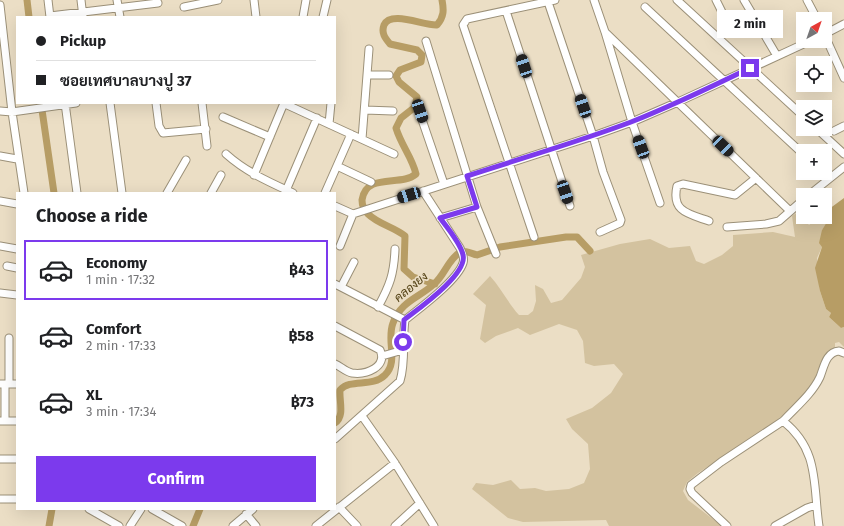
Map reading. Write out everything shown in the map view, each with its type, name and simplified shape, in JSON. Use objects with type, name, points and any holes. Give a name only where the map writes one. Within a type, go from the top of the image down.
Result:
[{"type":"street","points":[[48,0],[50,16],[83,14],[118,4],[158,3]]},
{"type":"street","points":[[81,0],[83,14]]},
{"type":"street","points":[[184,7],[218,0]]},
{"type":"street","points":[[254,0],[256,16]]},
{"type":"street","points":[[303,16],[306,0]]},
{"type":"street","points":[[323,16],[327,0]]},
{"type":"street","points":[[534,237],[463,25],[467,19],[555,0]]},
{"type":"street","points":[[594,0],[632,122],[660,203]]},
{"type":"street","points":[[677,0],[796,110]]},
{"type":"street","points":[[716,0],[722,12]]},
{"type":"street","points":[[744,0],[776,56]]},
{"type":"street","points":[[807,0],[813,12]]},
{"type":"street","points":[[548,2],[593,136],[603,172],[621,220],[620,223],[600,232]]},
{"type":"street","points":[[118,4],[120,16]]},
{"type":"street","points":[[0,5],[3,67],[12,112],[24,192]]},
{"type":"street","points":[[645,7],[796,148]]},
{"type":"street","points":[[506,11],[570,206]]},
{"type":"street","points":[[832,31],[844,24]]},
{"type":"street","points":[[605,32],[790,211]]},
{"type":"street","points":[[426,41],[477,207],[495,252]]},
{"type":"street","points":[[340,246],[353,214],[632,122],[796,47]]},
{"type":"street","points":[[362,139],[369,48]]},
{"type":"street","points":[[831,48],[844,78]]},
{"type":"street","points":[[368,75],[389,75]]},
{"type":"street","points":[[0,111],[12,112],[65,104],[77,192]]},
{"type":"street","points":[[110,104],[122,192]]},
{"type":"street","points":[[156,104],[158,126],[163,133],[206,129]]},
{"type":"street","points":[[202,104],[207,146]]},
{"type":"street","points":[[254,175],[284,104]]},
{"type":"street","points":[[286,104],[394,154]]},
{"type":"street","points":[[330,124],[331,104]]},
{"type":"street","points":[[365,110],[393,111]]},
{"type":"street","points":[[420,111],[444,184]]},
{"type":"street","points":[[223,117],[270,137]]},
{"type":"street","points":[[226,154],[238,165],[285,191],[316,118]]},
{"type":"street","points":[[834,131],[844,126]]},
{"type":"street","points":[[325,192],[351,134]]},
{"type":"street","points":[[825,136],[844,154]]},
{"type":"street","points":[[0,156],[18,159]]},
{"type":"street","points":[[164,192],[186,160]]},
{"type":"street","points":[[337,166],[371,182]]},
{"type":"street","points":[[832,173],[844,167]]},
{"type":"street","points":[[212,192],[221,175]]},
{"type":"street","points":[[709,221],[685,212],[680,208],[675,196],[677,186],[683,184],[735,195],[756,178]]},
{"type":"street","points":[[816,188],[823,180]]},
{"type":"street","points":[[400,318],[430,300],[461,266],[464,255],[423,191]]},
{"type":"street","points":[[0,201],[16,204]]},
{"type":"street","points":[[336,206],[353,214]]},
{"type":"street","points":[[727,227],[780,221],[796,206]]},
{"type":"street","points":[[440,218],[477,207]]},
{"type":"street","points":[[0,246],[16,249]]},
{"type":"street","points":[[378,307],[390,285],[395,248]]},
{"type":"street","points":[[354,262],[338,285],[400,318]]},
{"type":"street","points":[[6,266],[16,268]]},
{"type":"street","points":[[0,293],[16,295]]},
{"type":"street","points":[[336,438],[400,381],[403,373],[403,350],[400,318]]},
{"type":"street","points":[[336,327],[380,350],[382,356],[382,361],[378,366],[365,373],[351,373],[336,365]]},
{"type":"street","points":[[9,338],[2,421],[16,421]]},
{"type":"street","points":[[382,356],[403,350]]},
{"type":"street","points":[[727,526],[692,494],[690,490],[691,485],[721,462],[784,421],[809,394],[820,378],[827,358],[831,353],[839,351],[844,353]]},
{"type":"street","points":[[5,384],[16,384]]},
{"type":"street","points":[[362,416],[395,463],[434,526]]},
{"type":"street","points":[[784,421],[791,427],[808,452],[815,474],[816,505],[819,526]]},
{"type":"street","points":[[0,459],[16,459]]},
{"type":"street","points":[[336,509],[395,463]]},
{"type":"street","points":[[0,499],[16,499]]},
{"type":"street","points":[[395,526],[420,503]]},
{"type":"street","points":[[775,526],[807,508],[816,505]]},
{"type":"street","points":[[339,507],[357,526]]},
{"type":"street","points":[[91,510],[119,526]]},
{"type":"street","points":[[130,526],[140,510]]},
{"type":"street","points":[[154,510],[182,526]]},
{"type":"street","points":[[233,526],[252,510]]},
{"type":"street","points":[[316,526],[335,510]]},
{"type":"street","points":[[246,514],[256,526]]},
{"type":"shaded area","points":[[844,198],[844,327],[841,328],[829,317],[831,313],[826,309],[815,268],[822,247],[819,243],[822,230],[826,224],[832,224],[832,207]]},
{"type":"shaded area","points":[[796,213],[796,224],[826,224],[822,230],[822,247],[817,258],[820,291],[826,309],[831,313],[829,317],[841,328],[844,327],[844,347],[839,342],[835,343],[835,347],[820,365],[812,386],[772,425],[698,473],[687,482],[683,491],[688,500],[722,526],[609,526],[606,520],[523,522],[508,518],[472,489],[476,483],[493,485],[511,480],[520,489],[535,488],[546,491],[569,489],[584,483],[590,469],[588,444],[572,429],[566,419],[592,408],[611,393],[623,374],[614,364],[594,366],[585,363],[583,341],[577,330],[559,324],[530,335],[518,328],[496,336],[485,343],[480,339],[486,305],[473,294],[490,276],[519,315],[528,315],[533,311],[536,301],[535,285],[543,289],[551,303],[562,300],[581,278],[585,267],[581,255],[620,244],[650,239],[669,248],[690,246],[696,261],[704,264],[722,255],[733,246],[733,235],[773,232],[795,237],[792,216]]},
{"type":"waterway","points":[[27,0],[29,16]]},
{"type":"waterway","points":[[435,284],[413,277],[404,269],[405,236],[368,214],[364,209],[362,200],[365,191],[370,186],[385,181],[410,178],[416,174],[396,128],[401,118],[415,107],[417,97],[399,82],[396,76],[400,70],[421,62],[422,55],[417,50],[390,44],[383,33],[384,25],[393,19],[437,25],[443,13],[442,0]]},
{"type":"waterway","points":[[41,104],[54,192]]},
{"type":"waterway","name":"คลองยง","points":[[336,422],[341,412],[340,390],[350,384],[374,381],[385,375],[391,364],[391,330],[396,316],[411,300],[437,281],[455,256],[459,253],[466,252],[477,255],[500,247],[566,237],[577,237],[590,251]]},
{"type":"waterway","points":[[49,526],[52,510]]},
{"type":"waterway","name":"คลองยง","points":[[193,526],[200,510]]},
{"type":"route","points":[[403,342],[404,320],[430,300],[446,284],[463,263],[464,255],[440,218],[477,207],[467,176],[632,122],[750,68]]}]
